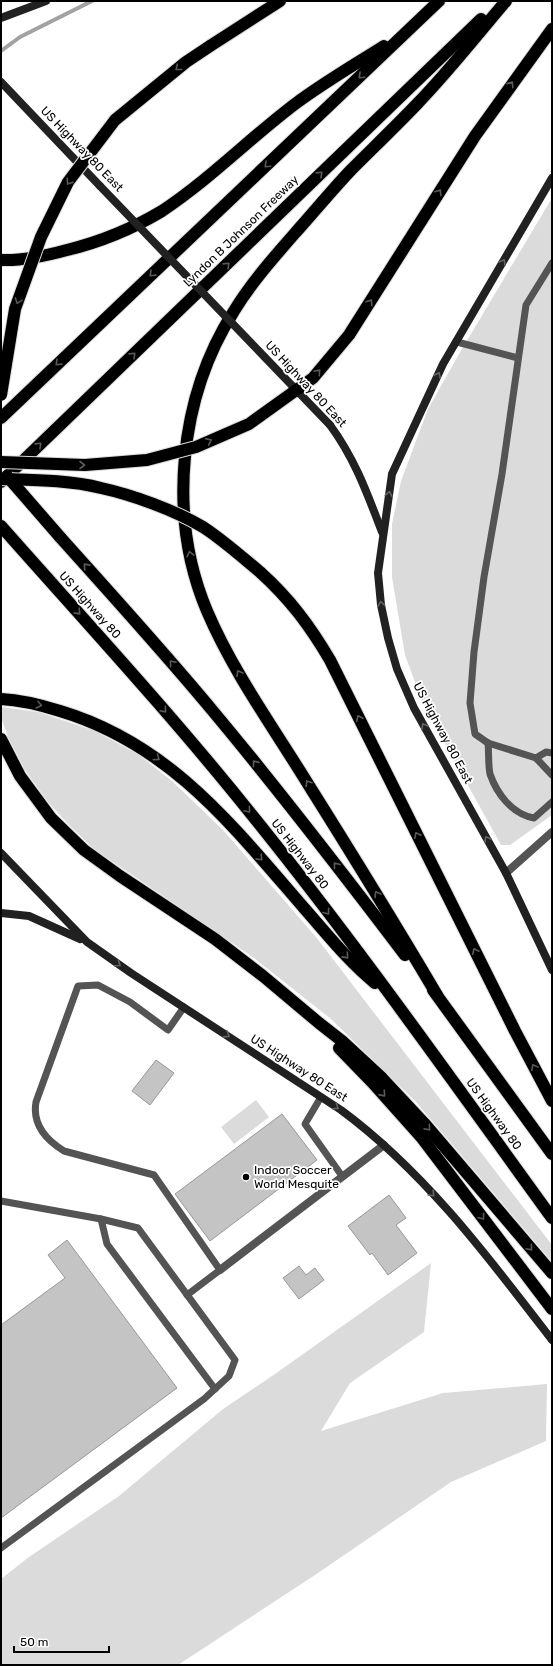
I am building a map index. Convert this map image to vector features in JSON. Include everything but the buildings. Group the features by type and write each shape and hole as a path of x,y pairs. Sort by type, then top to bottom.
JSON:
{"highway":[{"path":"1,395 15,309 41,237 68,182 115,120 186,62 280,1"},
{"path":"1,418 439,1"},
{"name":"Lyndon B Johnson Freeway","path":"1,482 500,1"},
{"path":"437,995 350,849 239,672 220,639 206,609 196,579 189,549 184,511 184,471 189,425 196,395 210,358 234,310 280,250 349,172 420,101 506,1"},
{"path":"1,260 15,260 46,255 92,244 126,231 162,211 295,104 410,29"},
{"path":"1,462 85,465 147,460 196,447 249,424 313,378 350,335 475,136 552,29"},
{"name":"US Highway 80","path":"1,470 152,640 320,844 437,995 552,1154"},
{"path":"1,479 51,482 100,488 154,504 202,527 236,552 282,592 314,632 330,660 511,1024 552,1101"},
{"name":"US Highway 80","path":"1,526 127,668 252,815 392,998 552,1218"},
{"path":"1,698 29,702 96,723 133,742 166,764 194,788 216,810 357,968 392,998"},
{"path":"1,739 20,776 51,818 84,850 214,939 263,976 357,1054 405,1102 552,1273"},
{"path":"319,1023 422,1138 552,1309"}],"main road":[{"path":"1,18 46,1"},
{"name":"US Highway 80 East","path":"1,82 330,425 344,444 356,467 383,533 378,573 381,605 388,638 397,669 414,708 506,873 552,970"},
{"path":"383,533 392,474 444,364 552,178"},
{"name":"US Highway 80 East","path":"1,852 87,942 131,973 321,1097 364,1127 431,1192 490,1259 552,1340"},
{"path":"1,913 29,916 87,942"}],"street":[{"path":"506,873 552,832"},
{"path":"220,1270 384,1145"}],"lane":[{"path":"552,263 526,305 502,474 484,576 470,703 475,734 488,743 536,758 552,775"},
{"path":"457,342 518,358"},
{"path":"488,743 490,773 503,800 525,816 534,818 552,802"},
{"path":"536,758 546,752 552,753"},
{"path":"184,1007 168,1030 130,1002 98,985 78,986 34,1109 36,1120 41,1131 52,1143 64,1151 154,1175 220,1270 187,1295"},
{"path":"321,1097 305,1124 342,1176"},
{"path":"1,1201 101,1219 138,1228 235,1360 229,1376 204,1399 1,1548"},
{"path":"101,1219 107,1244 215,1389"}],"shaded area":[{"path":"552,198 552,815 510,845 501,845 423,704 405,655 392,577 392,524 401,481 428,409"},
{"path":"1,707 38,712 95,731 139,755 172,781 223,830 316,937 552,1245 552,1262 416,1102 331,1019 254,958 94,849 68,824 48,802 25,770 8,737 1,717"},
{"path":"256,1100 269,1117 234,1144 221,1127"},
{"path":"431,1263 424,1332 350,1383 321,1431 443,1393 547,1384 546,1441 451,1482 315,1575 178,1665 1,1665 1,1579 29,1557 119,1496 223,1409 275,1374"}],"waterway":[{"path":"1,51 20,37 92,1"}],"place":[{"name":"Indoor Soccer World Mesquite","path":"246,1177"}]}
